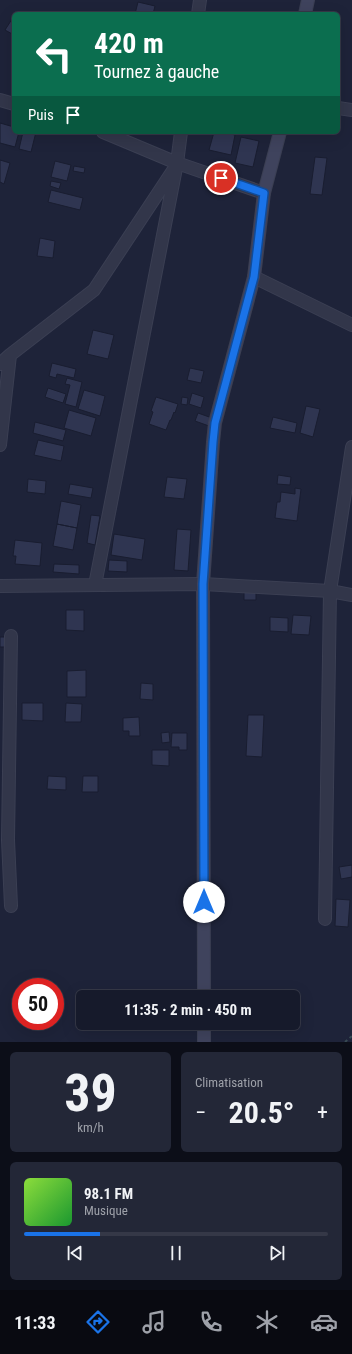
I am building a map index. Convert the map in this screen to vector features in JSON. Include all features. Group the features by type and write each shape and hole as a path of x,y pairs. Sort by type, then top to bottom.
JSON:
{"main road":[{"path":"305,12 308,0"},
{"path":"204,990 203,584 215,423 254,277 264,193 279,134"},
{"path":"204,1030 204,1042"}],"street":[{"path":"198,12 200,0"},
{"path":"0,100 12,103"},
{"path":"340,108 352,110"},
{"path":"108,134 177,163 264,193"},
{"path":"95,585 177,163 181,134"},
{"path":"0,364 94,290 177,163"},
{"path":"254,277 352,325"},
{"path":"0,445 10,355"},
{"path":"326,919 330,591 352,447"},
{"path":"0,586 203,584 330,591 352,595"},
{"path":"11,636 4,838 11,906"},
{"path":"0,852 4,838"}],"path":[{"path":"345,1042 352,1036"}],"building":[{"path":"138,2 155,6 154,12 136,12"},
{"path":"12,19 12,34 5,30"},
{"path":"0,123 12,126 12,134 18,134 15,147 0,143"},
{"path":"23,134 36,134 31,152 19,149"},
{"path":"213,134 235,135 231,155 209,150"},
{"path":"241,137 259,141 253,167 235,163"},
{"path":"315,157 327,158 322,195 310,194"},
{"path":"0,160 10,163 4,184 0,182"},
{"path":"55,161 71,165 67,181 51,177"},
{"path":"74,166 85,168 84,173 73,171"},
{"path":"51,181 61,183 59,189 50,186"},
{"path":"51,190 83,198 80,210 48,202"},
{"path":"40,238 55,241 53,258 37,256"},
{"path":"93,330 114,335 108,359 87,354"},
{"path":"52,363 76,369 74,378 57,374 56,378 49,376"},
{"path":"190,368 204,371 201,383 187,380"},
{"path":"67,378 82,382 76,407 65,404 70,385 65,384"},
{"path":"48,388 66,394 63,403 45,397"},
{"path":"84,390 105,396 100,416 78,409"},
{"path":"192,393 204,397 201,408 189,404"},
{"path":"156,397 178,404 166,430 149,424 153,412 151,411"},
{"path":"182,397 188,398 187,405 181,404"},
{"path":"306,406 320,409 313,437 300,433"},
{"path":"69,410 96,418 91,436 64,428"},
{"path":"198,413 212,418 209,426 195,421"},
{"path":"273,417 297,423 295,433 270,428"},
{"path":"35,422 66,430 63,441 33,433"},
{"path":"38,440 64,446 61,461 34,455"},
{"path":"278,475 291,477 290,485 277,484"},
{"path":"167,477 187,479 184,499 164,497"},
{"path":"28,479 46,481 45,494 27,492"},
{"path":"70,484 93,488 91,498 68,494"},
{"path":"295,488 301,489 297,521 275,518 277,502 280,502 281,492 295,494"},
{"path":"61,501 81,505 77,528 57,524"},
{"path":"91,515 100,516 95,545 87,543"},
{"path":"57,524 77,528 73,550 53,546"},
{"path":"177,529 191,530 188,571 174,570"},
{"path":"114,534 145,539 142,560 111,555"},
{"path":"15,540 42,543 40,566 15,564 16,556 13,556"},
{"path":"109,560 127,561 127,572 108,571"},
{"path":"54,564 79,565 79,574 53,572"},
{"path":"244,588 256,588 256,600 244,600"},
{"path":"66,610 84,610 84,631 66,630"},
{"path":"293,615 311,616 309,635 291,634"},
{"path":"270,617 288,618 288,632 270,631"},
{"path":"0,637 5,637 5,647 0,647"},
{"path":"86,670 86,697 67,697 67,671"},
{"path":"141,683 153,684 153,700 140,699"},
{"path":"22,703 43,703 43,721 22,720"},
{"path":"66,703 82,704 81,722 65,722"},
{"path":"248,715 264,715 262,757 246,756"},
{"path":"139,717 140,736 129,736 129,731 123,731 123,718"},
{"path":"169,732 170,742 162,743 161,733"},
{"path":"172,733 187,733 187,750 179,750 179,747 171,747"},
{"path":"152,750 169,750 169,766 152,765"},
{"path":"48,776 66,777 66,790 47,789"},
{"path":"83,776 98,776 98,792 82,792"},
{"path":"352,865 352,877 341,879 339,867"},
{"path":"336,899 350,900 348,927 335,926"}],"route":[{"path":"204,902 203,584 213,442 215,423 254,277 264,193 221,178"}]}
